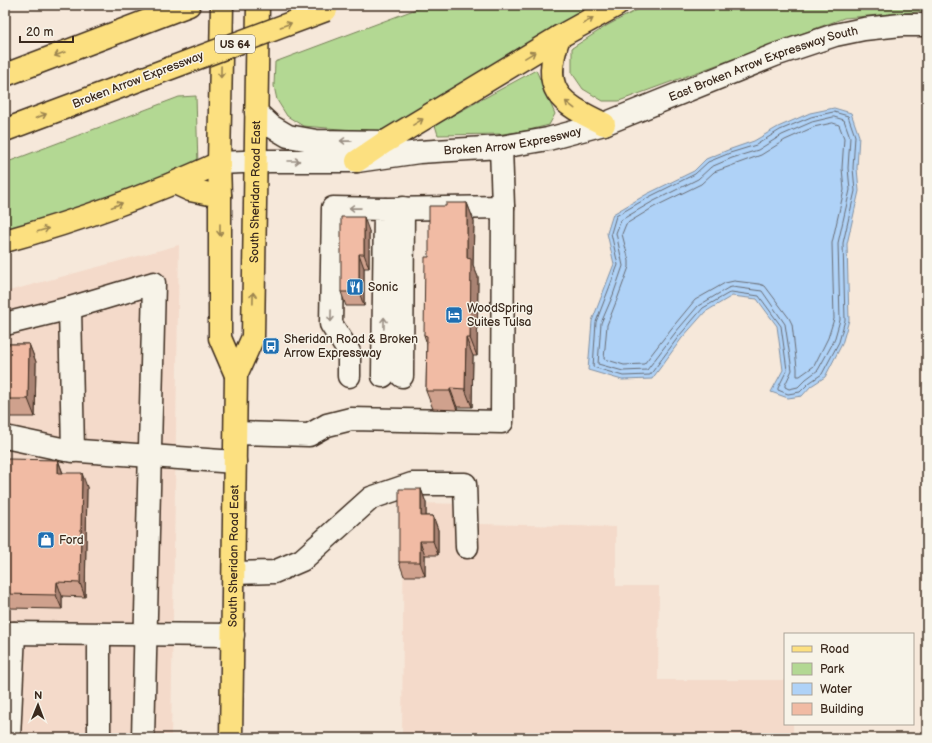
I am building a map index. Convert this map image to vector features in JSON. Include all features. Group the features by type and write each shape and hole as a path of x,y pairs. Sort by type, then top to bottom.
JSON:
{"main road":[{"path":"5,75 189,5"},
{"name":"South Sheridan Road East","path":"222,5 219,163 220,338 236,375 231,738"},
{"name":"South Sheridan Road East","path":"236,375 253,336 258,5"},
{"path":"357,161 385,142 559,37 617,5"},
{"name":"Broken Arrow Expressway","path":"5,130 332,7"},
{"path":"559,37 551,68 553,82 558,94 567,104 580,113 604,124"},
{"path":"5,241 81,218 175,183 219,163"},
{"path":"175,183 190,190 220,196"}],"street":[{"name":"East Broken Arrow Expressway South","path":"604,124 775,55 835,35 878,27 927,25"},
{"name":"Broken Arrow Expressway","path":"256,112 271,126 288,136 316,141 385,142 419,152"},
{"name":"Broken Arrow Expressway","path":"219,163 256,161 357,161 419,152 501,146 548,139 604,124"},
{"path":"236,433 310,435 327,425 351,419 502,422 503,207 501,146"},
{"path":"349,376 349,352 331,324 333,208 394,209 503,207"},
{"path":"393,376 394,209"},
{"path":"5,324 70,308 154,283 143,738"},
{"path":"70,308 72,451"},
{"path":"5,437 72,451 235,462"},
{"path":"234,573 274,572 302,560 371,498 412,484 465,484 467,546"},
{"path":"9,738 9,633 233,635"},
{"path":"99,634 100,738"}],"shaded area":[{"path":"179,245 171,738 5,738 5,292"},
{"path":"404,503 477,504 477,524 616,527 616,586 659,586 658,680 784,680 784,725 793,725 793,738 402,738"}],"green space":[{"path":"427,5 601,5 393,127 377,132 303,126 287,116 277,100 274,86 275,62"},
{"path":"655,5 927,5 927,11 844,18 619,101 603,101 583,89 572,73 572,48 608,25 637,10"},
{"path":"536,70 555,114 549,125 525,131 502,134 438,135 435,125"},
{"path":"196,96 198,166 106,199 5,230 5,163 179,97"}],"water":[{"path":"834,108 851,113 859,136 857,168 859,191 847,244 849,320 842,344 825,377 811,386 802,396 788,398 771,392 783,370 777,326 757,299 732,296 705,312 682,338 652,379 622,380 588,370 592,321 614,264 607,233 613,214 647,194 694,171 706,159 754,141 778,127 810,113"}],"building":[{"name":"WoodSpring Suites Tulsa","path":"446,203 467,203 467,258 471,259 470,338 466,338 465,389 450,388 450,391 426,391 427,336 424,335 425,257 429,257 429,206 446,206"},
{"path":"341,217 364,217 364,254 359,254 359,292 341,292"},
{"path":"5,344 29,344 28,399 5,399"},
{"name":"Ford","path":"7,459 58,460 58,473 82,473 80,583 57,582 56,595 5,594 5,482"},
{"path":"399,489 421,489 421,516 433,516 433,541 420,541 420,562 399,562"}],"place":[{"name":"Sonic","path":"355,287"},
{"name":"WoodSpring Suites Tulsa","path":"454,315"},
{"name":"Sheridan Road & Broken Arrow Expressway","path":"271,346"},
{"name":"Ford","path":"46,540"}]}
